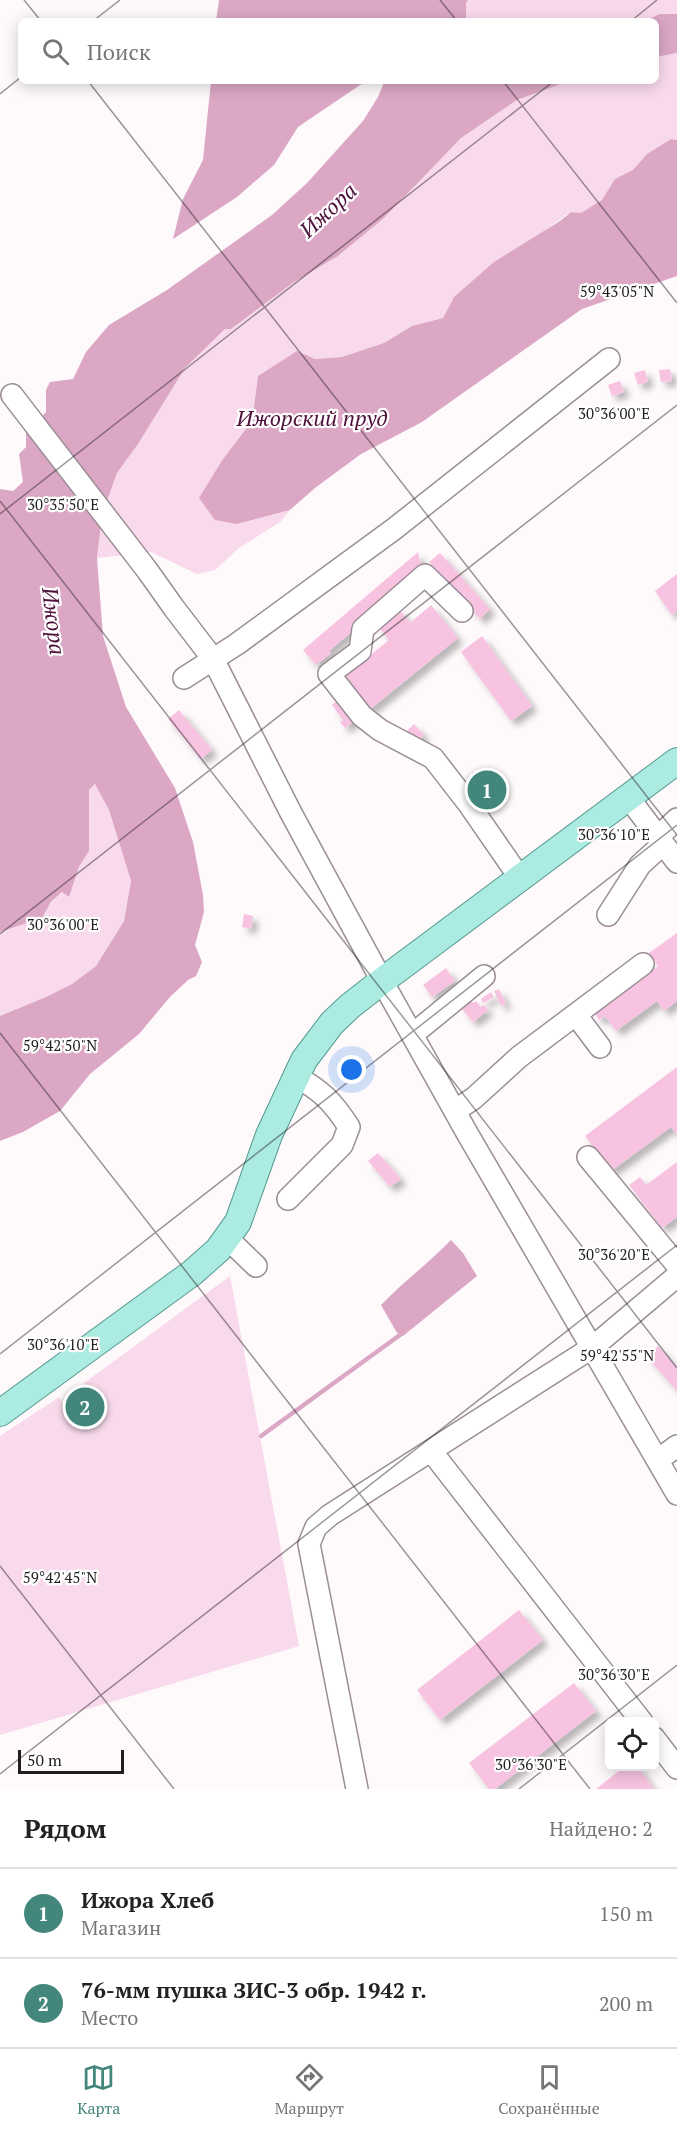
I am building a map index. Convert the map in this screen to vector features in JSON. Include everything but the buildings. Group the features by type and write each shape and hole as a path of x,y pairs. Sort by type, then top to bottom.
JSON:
{"main road":[{"path":"0,1413 192,1273 228,1239 238,1222 269,1135 295,1076 312,1048 332,1023 382,981 677,761"}],"street":[{"path":"184,678 237,644 394,529 609,359"},
{"path":"12,395 213,658 291,813 382,981 424,1029 455,1111 677,1494"},
{"path":"462,611 425,575 363,628 360,651 329,674 362,716 380,730 433,758 468,803 520,878"},
{"path":"628,797 677,862"},
{"path":"608,915 640,865 677,819"},
{"path":"455,1111 474,1098 519,1058 643,964"},
{"path":"424,1029 484,976"},
{"path":"576,1015 600,1047"},
{"path":"288,1199 342,1145 349,1127 338,1109 324,1094 295,1076"},
{"path":"588,1156 677,1265"},
{"path":"228,1239 256,1266"},
{"path":"357,1789 309,1544 316,1527 330,1515 593,1347 677,1276"},
{"path":"658,1460 677,1446"},
{"path":"426,1455 638,1717"},
{"path":"665,1742 677,1768"}],"shaded area":[{"path":"468,0 677,0 677,14 659,14 652,18 466,18"},
{"path":"677,53 677,140 671,139 647,154 633,171 615,179 603,200 581,213 570,212 454,297 443,318 412,326 384,343 342,357 315,359 258,376 252,421 223,459 237,524 290,510 280,522 239,548 215,570 197,574 151,552 97,558 102,515 117,473 138,444 185,368 225,329 294,282 338,256 384,218 461,138 517,100 561,84 659,84 659,56"},
{"path":"96,784 109,810 131,881 124,921 96,966 72,984 0,1016 0,932 42,918 51,903 62,892 69,897 79,867 89,851 89,790"},
{"path":"230,1276 299,1646 0,1735 0,1436 59,1397 73,1424 95,1406 84,1383"}],"water":[{"path":"219,0 468,0 466,18 216,18"},
{"path":"659,14 677,14 677,53 659,56 659,18 652,18"},
{"path":"211,84 363,84 298,127 274,165 237,197 173,239 183,199 203,160"},
{"name":"Ижора","path":"561,84 517,100 461,138 384,218 338,256 294,282 231,329 225,329 185,368 138,444 117,473 102,515 97,558 103,636 126,707 175,788 193,842 203,895 204,912 195,945 202,962 196,976 188,980 170,997 139,1034 90,1074 60,1111 23,1132 0,1141 0,1016 72,984 96,966 124,921 131,881 109,810 95,784 89,790 89,851 79,867 69,897 62,892 51,902 42,918 0,932 0,489 13,491 23,482 19,454 26,447 26,433 46,412 46,390 50,382 73,379 86,352 109,325 167,290 272,215 307,183 363,121 383,85"},
{"name":"Ижорский пруд","path":"671,139 677,140 677,276 582,309 422,422 361,454 290,510 237,524 215,520 199,498 223,459 252,421 258,376 297,351 315,359 342,357 384,343 412,326 443,318 454,297 494,262 571,212 581,213 602,200 615,179 633,170 647,154"},
{"path":"451,1240 463,1253 477,1276 403,1336 397,1333 381,1305"}],"waterway":[{"path":"261,1436 404,1332"}],"place":[{"name":"Ижора Хлеб","path":"487,790"},
{"name":"76-мм пушка ЗИС-3 обр. 1942 г.","path":"85,1407"}]}
